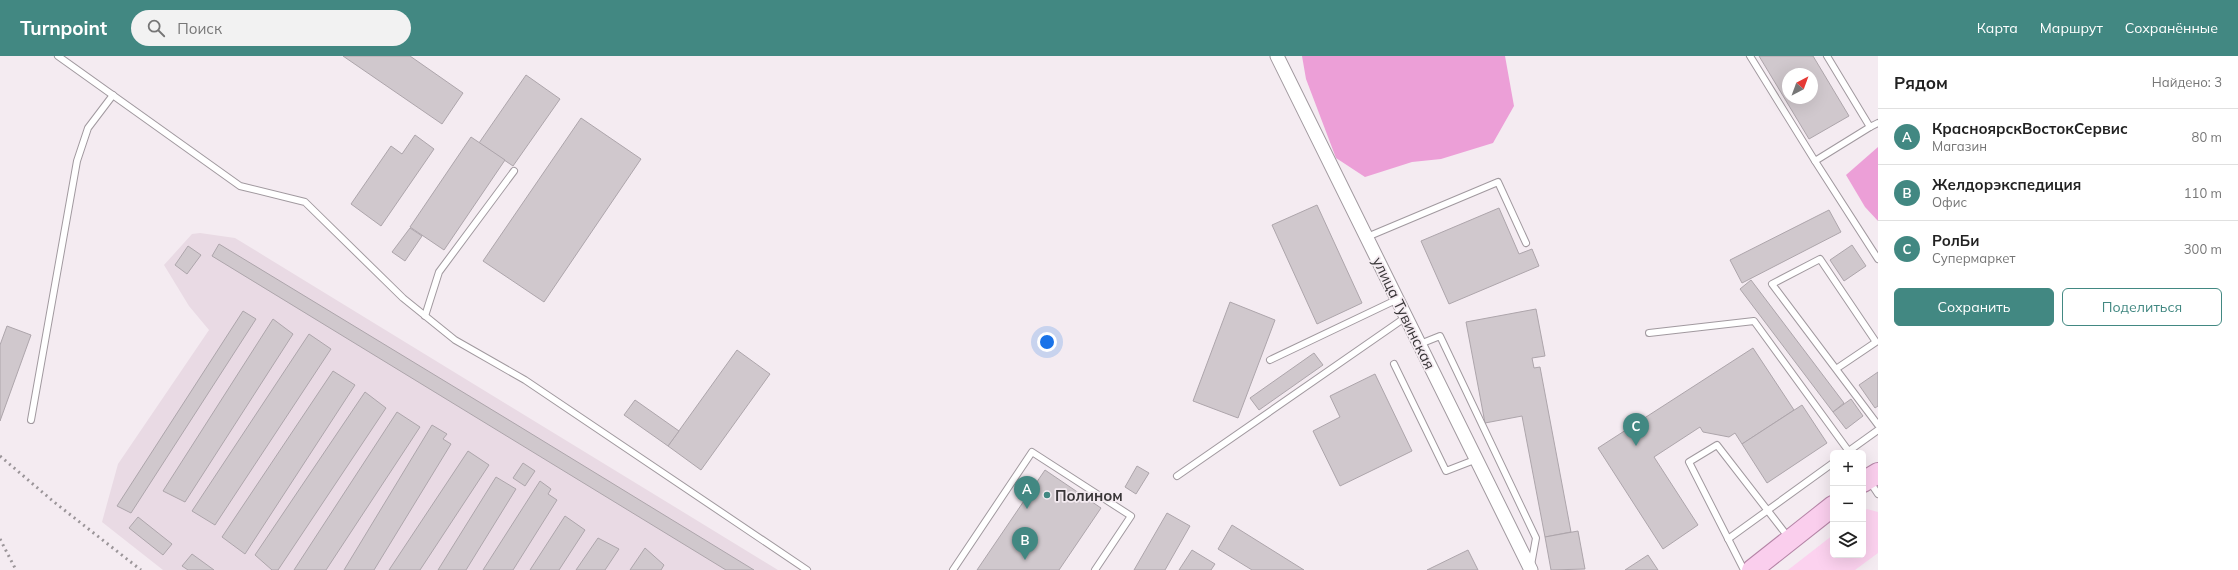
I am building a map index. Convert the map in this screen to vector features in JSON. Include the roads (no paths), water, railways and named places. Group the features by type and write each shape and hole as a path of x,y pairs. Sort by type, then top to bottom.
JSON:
{"main road":[{"path":"1752,570 1830,508"}],"street":[{"name":"улица Тувинская","path":"1277,56 1530,569"}],"lane":[{"path":"58,56 240,186 305,202 403,298 454,340 525,380 807,570"},
{"path":"1750,56 1878,259"},
{"path":"1827,56 1870,127"},
{"path":"31,420 77,161 88,128 113,95"},
{"path":"1815,161 1878,123"},
{"path":"426,316 439,272 514,171"},
{"path":"1367,237 1498,182 1526,243"},
{"path":"1836,369 1876,342 1820,259 1772,284 1878,425"},
{"path":"1270,360 1398,299"},
{"path":"1177,476 1406,317"},
{"path":"1649,333 1754,321 1847,450"},
{"path":"1420,344 1440,336 1536,538 1530,569"},
{"path":"1394,364 1446,471 1477,459"},
{"path":"1851,450 1878,430"},
{"path":"1744,570 1690,462 1716,445 1790,539"},
{"path":"953,570 1032,452 1131,516 1095,570"},
{"path":"1728,539 1830,465"}],"railway":[{"path":"0,456 54,502 141,570"},
{"path":"0,539 16,570"}],"place":[{"name":"РолБи","path":"1636,446"},
{"name":"Полином","path":"1047,495"},
{"name":"КрасноярскВостокСервис","path":"1027,509"},
{"name":"Желдорэкспедиция","path":"1025,560"}]}
